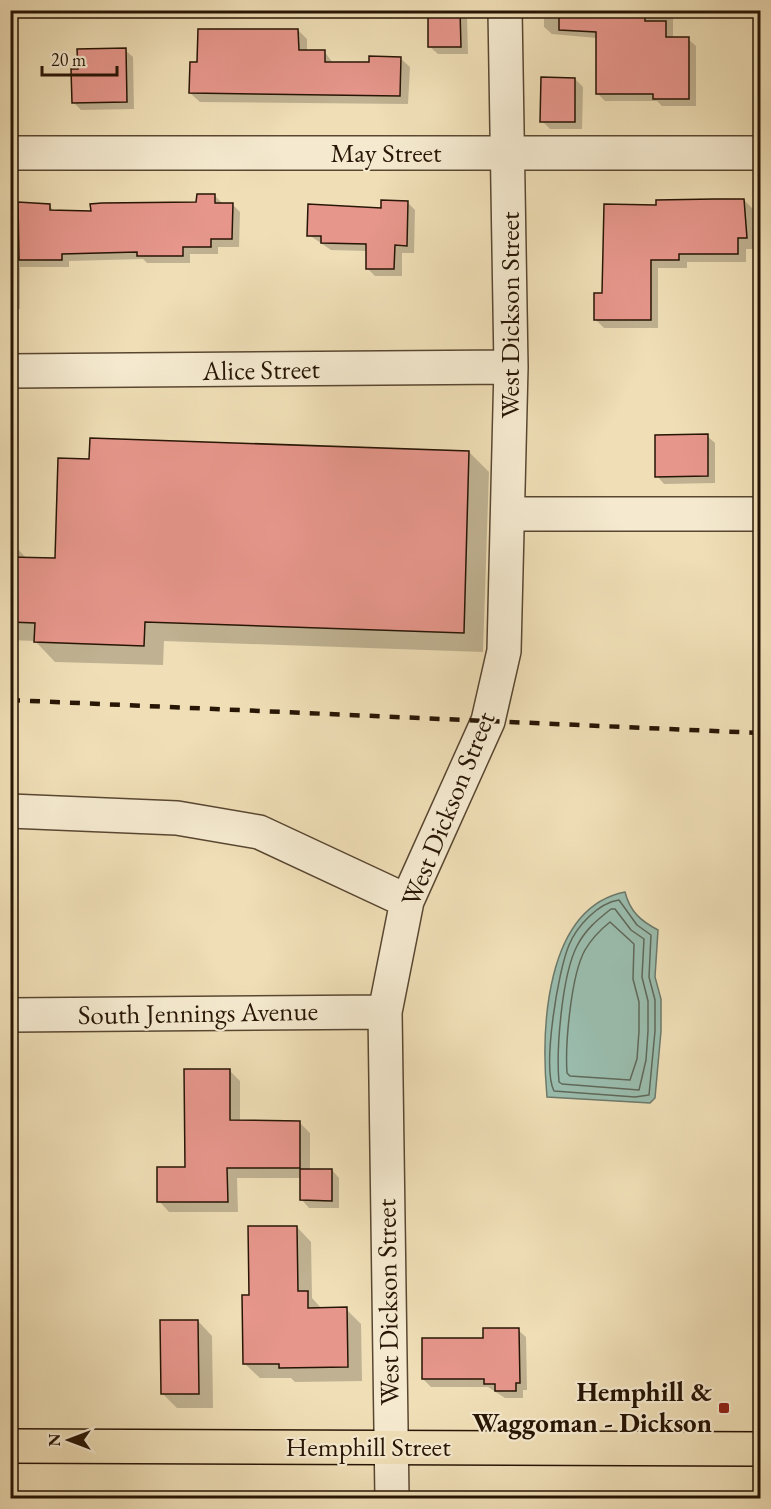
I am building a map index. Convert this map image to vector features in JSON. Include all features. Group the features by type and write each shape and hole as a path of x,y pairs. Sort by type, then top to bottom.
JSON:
{"main road":[{"name":"Hemphill Street","path":"10,1446 760,1449"}],"street":[{"name":"West Dickson Street","path":"392,1498 385,1011 407,901 488,721 504,651 511,367 505,10"},
{"name":"May Street","path":"10,153 760,153"},
{"name":"Alice Street","path":"10,371 511,367"},
{"path":"508,514 760,514"},
{"path":"10,811 177,818 259,832 407,901"},
{"name":"South Jennings Avenue","path":"10,1015 385,1011"}],"water":[{"path":"625,892 637,915 658,930 655,977 661,999 661,1031 655,1098 650,1103 547,1097 545,1039 548,1007 553,976 563,946 578,922 598,903"}],"building":[{"path":"428,10 460,10 461,47 428,47"},
{"path":"559,10 645,10 645,21 666,21 666,37 689,37 689,99 653,99 653,94 596,94 596,32 559,30"},
{"path":"198,29 298,29 299,50 325,50 325,62 369,62 369,56 401,57 400,96 189,93 190,62 197,62"},
{"path":"126,48 127,102 72,103 71,69 78,69 77,49"},
{"path":"541,77 575,78 575,122 540,122"},
{"path":"197,194 215,194 215,203 233,203 232,239 211,239 211,247 183,247 183,256 137,256 137,252 62,254 62,260 19,260 18,202 50,204 50,210 91,211 90,204 196,202"},
{"path":"744,199 747,238 738,238 738,254 679,254 679,260 651,260 651,320 594,320 594,293 602,293 604,204 656,205 656,200"},
{"path":"381,200 408,201 407,246 395,245 394,269 366,269 366,244 321,243 321,236 307,236 308,204 381,208"},
{"path":"708,434 708,476 655,477 655,435"},
{"path":"90,438 469,451 464,633 145,622 144,646 34,642 35,623 10,622 10,557 55,558 58,458 89,459"},
{"path":"184,1069 230,1069 230,1120 300,1121 300,1168 227,1168 228,1202 157,1202 157,1167 185,1167"},
{"path":"300,1169 332,1169 332,1201 300,1200"},
{"path":"248,1226 297,1226 298,1291 308,1291 308,1308 347,1307 348,1367 279,1368 279,1364 243,1364 242,1295 249,1295"},
{"path":"160,1320 198,1320 199,1394 161,1394"},
{"path":"483,1328 519,1328 520,1383 516,1383 516,1391 495,1391 495,1384 484,1384 484,1379 422,1379 422,1338 483,1338"}],"railway":[{"path":"10,700 760,733"}],"place":[{"name":"Hemphill & Waggoman - Dickson","path":"724,1408"}]}
